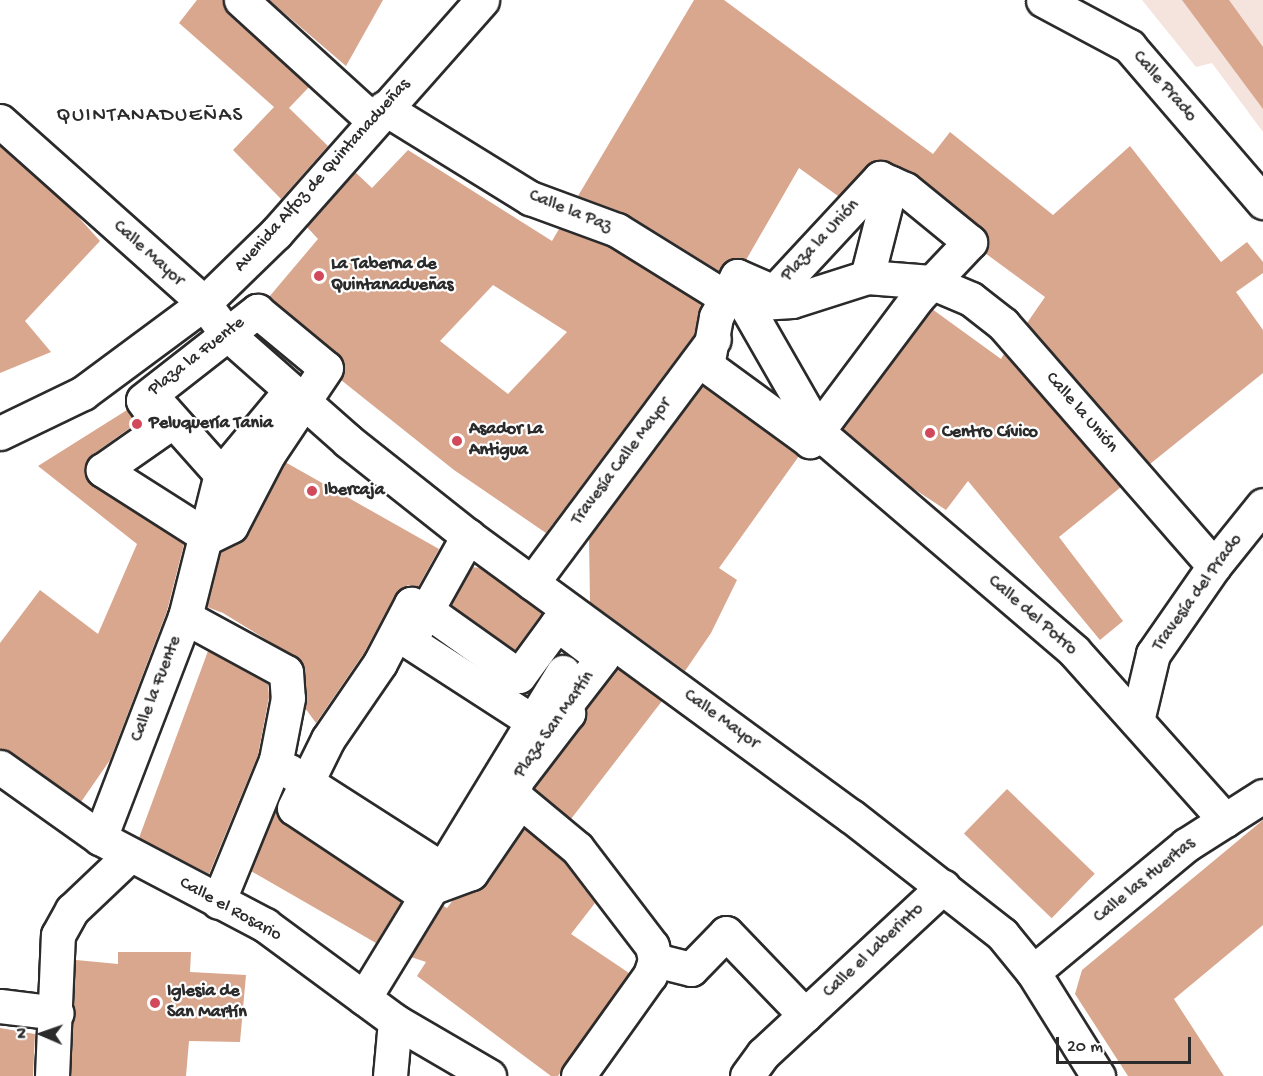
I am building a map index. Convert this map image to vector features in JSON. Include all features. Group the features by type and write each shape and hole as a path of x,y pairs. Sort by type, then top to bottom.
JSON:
{"street":[{"name":"Calle la Paz","path":"241,0 379,115 530,198 617,230 735,301"},
{"name":"Avenida Alfoz de Quintanadueñas","path":"0,433 83,393 204,303 276,233 482,0"},
{"name":"Calle Prado","path":"1043,0 1129,46 1263,202"},
{"name":"Calle Mayor","path":"0,121 204,303 225,332 296,397 468,536 532,583 587,635 747,738 943,886 1002,934 1033,972 1098,1076"},
{"name":"Plaza la Unión","path":"712,342 735,301 737,276 774,292 880,178 891,183 867,277"},
{"path":"712,342 707,366 810,441 819,433 932,282 970,242 905,189 891,183"},
{"name":"Plaza la Unión","path":"735,301 792,301 867,277 932,282"},
{"name":"Calle la Unión","path":"932,282 971,298 1003,324 1214,566"},
{"path":"735,301 819,433"},
{"name":"Plaza la Fuente","path":"257,311 326,368 296,397 231,526 208,537 103,470 163,428 143,400 150,395 225,332 257,311"},
{"name":"Travesía Calle Mayor","path":"532,583 712,342"},
{"path":"123,365 221,474 296,397"},
{"name":"Calle del Potro","path":"819,433 1074,651 1226,820"},
{"name":"Calle la Fuente","path":"100,838 185,617 208,537 221,474"},
{"name":"Travesía del Prado","path":"1137,722 1153,654 1214,566 1263,505"},
{"path":"315,790 410,642 468,536"},
{"path":"315,790 328,739 380,663 411,604 426,610"},
{"name":"Plaza San Martín","path":"426,610 519,676 557,624 587,635 602,658 562,710 568,713 516,782 504,788"},
{"path":"185,617 285,672 288,698 276,760 218,902"},
{"name":"Plaza San Martín","path":"437,878 471,873 512,813 504,788 532,721 587,635"},
{"name":"Plaza San Martín","path":"410,642 532,721"},
{"path":"276,760 437,878 364,998"},
{"name":"Calle el Rosario","path":"0,767 100,838 265,925 395,1021 489,1076"},
{"path":"504,788 577,848 652,946 655,960 650,975 578,1076"},
{"name":"Calle las Huertas","path":"1033,972 1186,845 1263,796"},
{"path":"52,1076 57,1013 58,934 72,910 130,855"},
{"name":"Calle el Laberinto","path":"747,1076 764,1054 943,886"},
{"path":"655,960 691,969 726,933 805,1015"},
{"path":"0,1006 57,1013"},
{"path":"390,1076 395,1021"}],"shaded area":[{"path":"1142,0 1263,0 1263,132 1212,63 1196,67"}],"building":[{"path":"197,0 223,0 228,14 309,87 289,108 328,146 281,199 233,150 274,107 179,23"},
{"path":"269,0 383,0 346,66"},
{"path":"694,0 724,0 933,154 950,132 1053,215 1130,146 1221,262 1247,242 1263,262 1263,273 1236,292 1263,330 1263,373 1150,464 1027,323 1045,297 985,253 988,236 982,228 913,172 876,160 838,196 799,168 746,260 727,260 719,271 627,214 578,196"},
{"path":"1182,0 1229,0 1263,47 1263,109"},
{"path":"0,146 72,210 100,241 25,321 51,352 0,373"},
{"path":"408,150 552,241 559,229 609,247 701,304 694,335 546,533 454,470 341,380 345,369 338,354 269,297 318,239 307,227 355,172 372,188","holes":["493,285 567,332 508,394 440,341"]},
{"path":"932,309 1001,359 1004,354 1121,487 1059,537 1123,621 1100,640 968,481 946,510 908,485 843,429"},
{"path":"702,386 799,456 719,568 737,580 711,633 685,671 590,602 589,538"},
{"path":"127,410 137,423 92,455 86,462 86,479 184,544 167,611 110,760 81,802 11,752 0,749 0,643 40,590 98,634 137,544 38,466"},
{"path":"285,462 439,549 418,587 408,585 395,595 364,653 316,723 305,708 301,661 223,613 207,607 221,552 248,535"},
{"path":"472,567 480,568 542,613 515,650 451,605"},
{"path":"208,651 268,684 269,697 258,755 209,874 139,838"},
{"path":"617,668 662,701 571,819 534,788 583,724 586,710"},
{"path":"1007,789 1095,874 1052,918 964,834"},
{"path":"276,810 284,824 401,902 376,943 251,871"},
{"path":"1263,820 1263,925 1174,999 1224,1076 1128,1076 1075,994 1082,970"},
{"path":"524,829 563,861 595,903 571,934 629,973 558,1076 551,1076 417,976 426,962 411,957 442,905 447,908 453,900 486,884"},
{"name":"Iglesia de San Martín","path":"118,952 191,952 190,972 246,975 240,1042 189,1041 186,1076 71,1076 76,960 118,964"},
{"path":"0,1028 35,1034 33,1076 0,1076"}],"place":[{"name":"La Taberna de Quintanadueñas","path":"319,276"},
{"name":"Peluquería Tania","path":"137,424"},
{"name":"Centro Cívico","path":"930,433"},
{"name":"Asador La Antigua","path":"457,441"},
{"name":"Ibercaja","path":"312,491"},
{"name":"Iglesia de San Martín","path":"155,1003"}],"district":[{"name":"QUINTANADUEÑAS","path":"150,117"}]}
